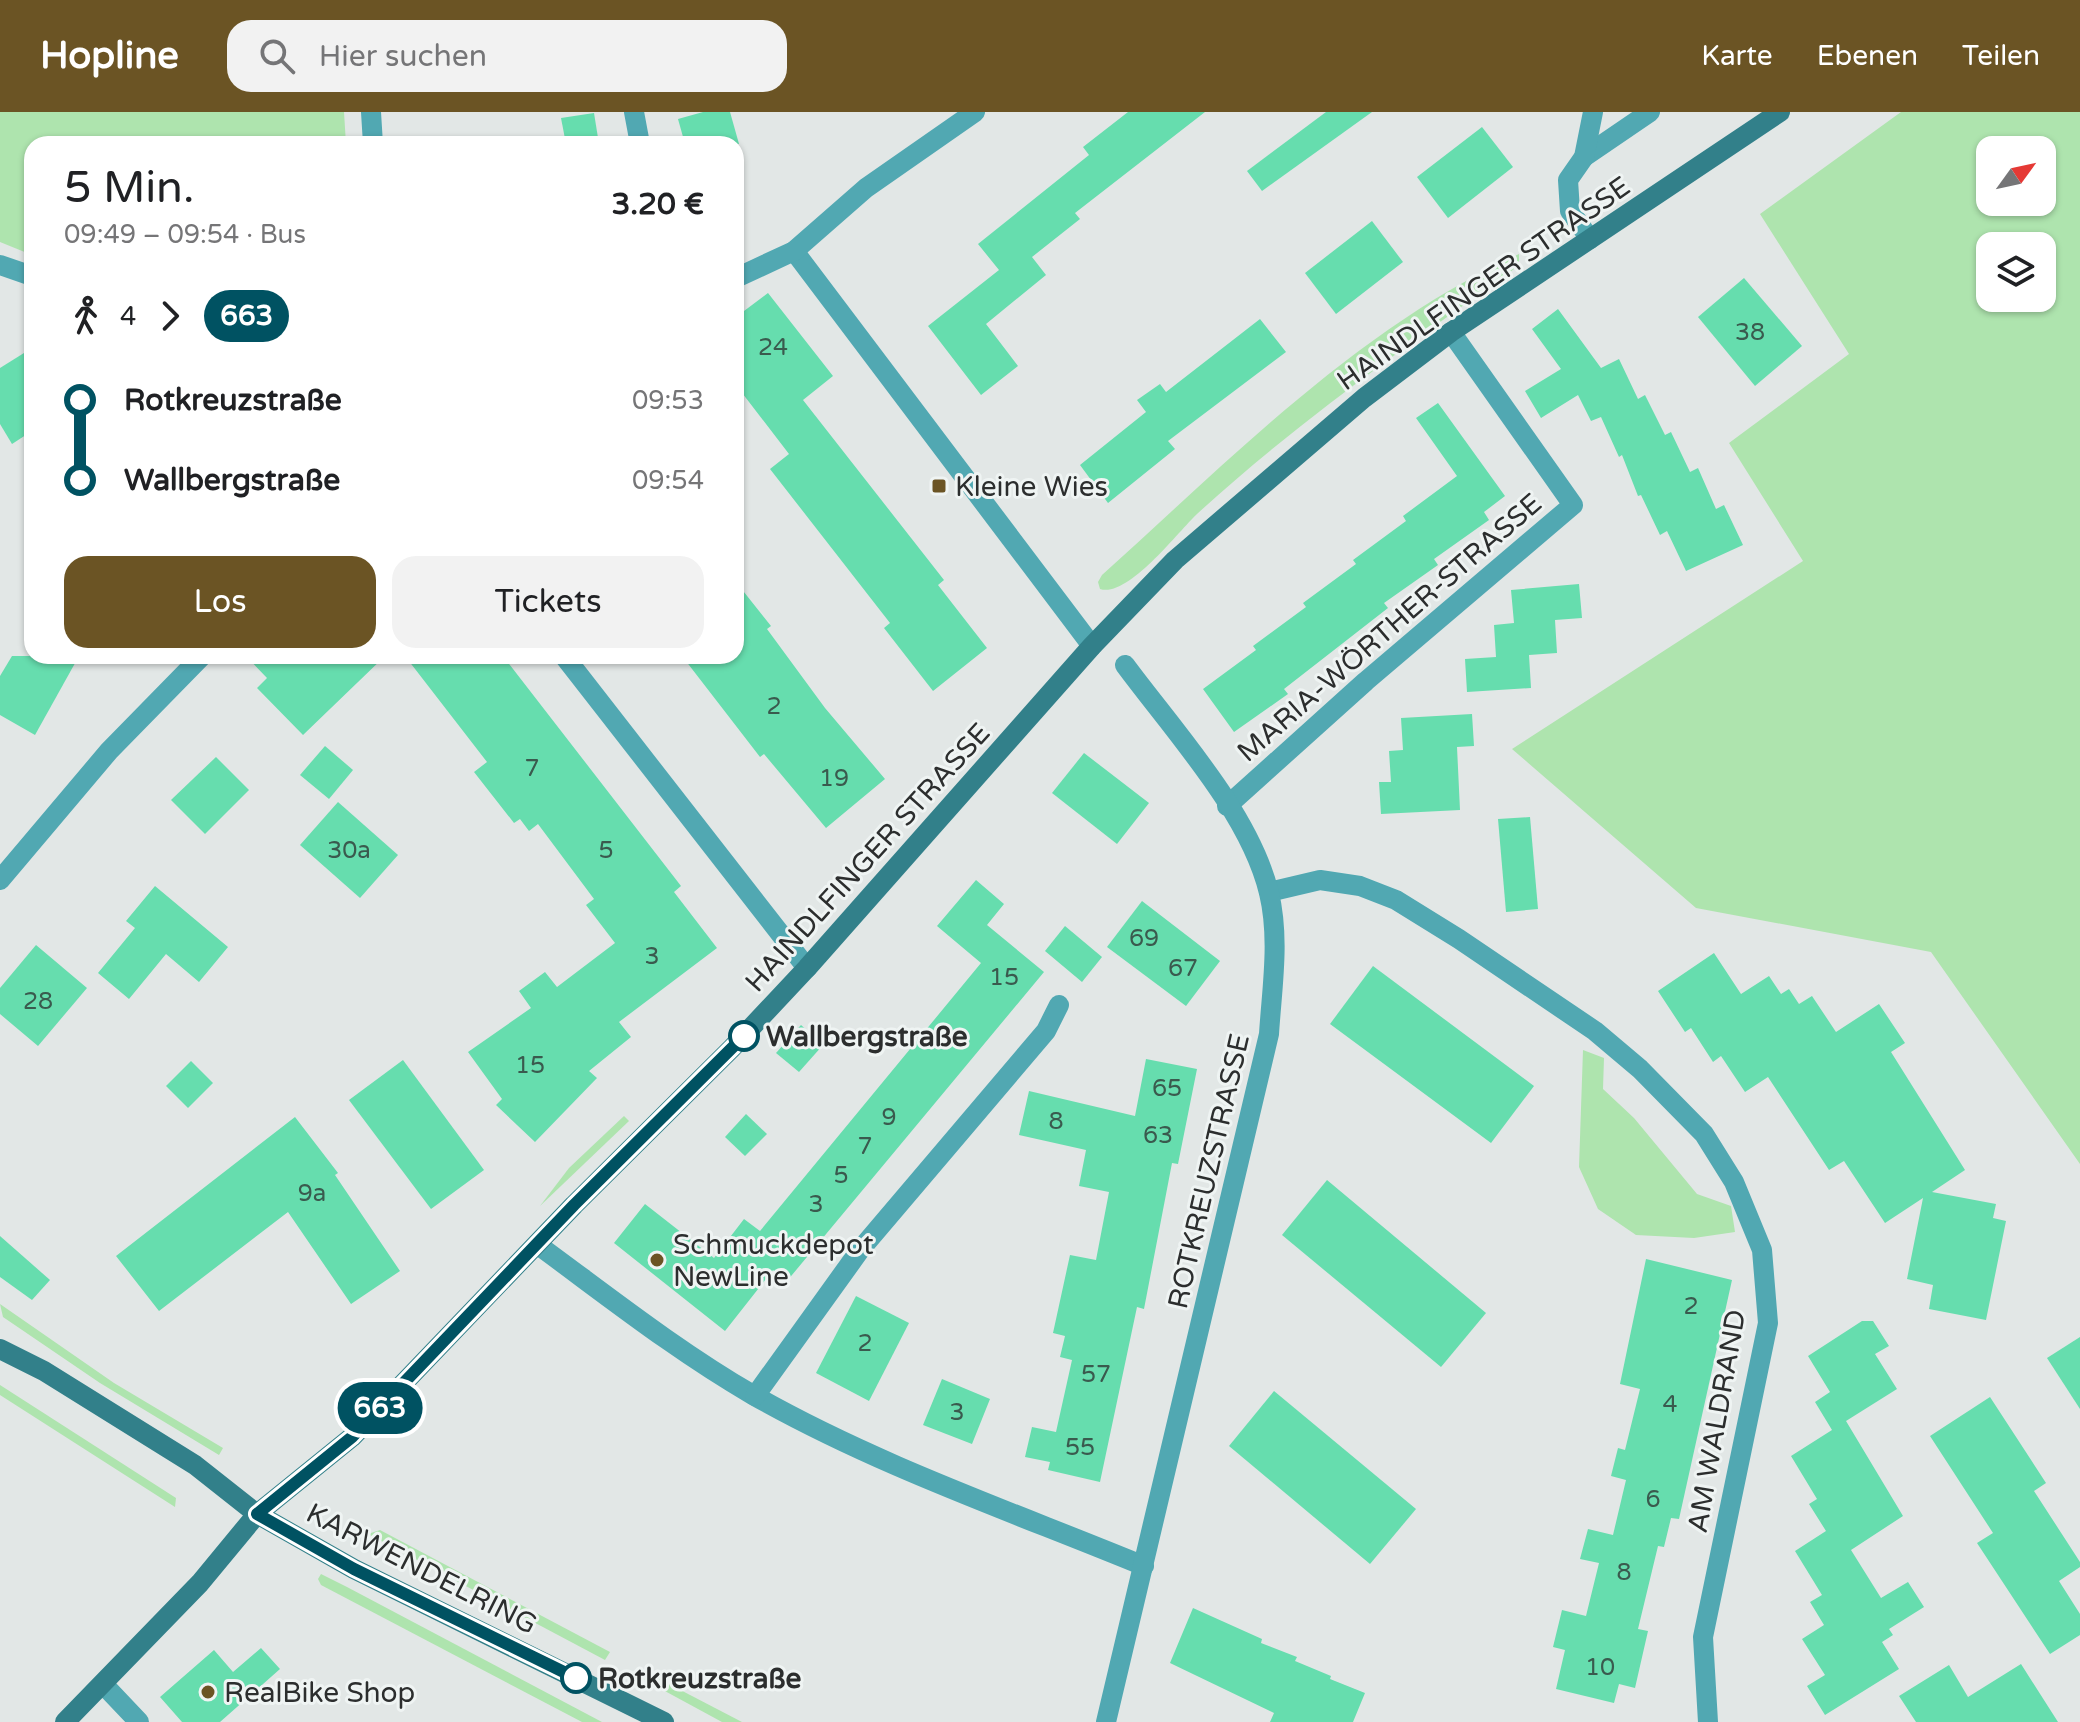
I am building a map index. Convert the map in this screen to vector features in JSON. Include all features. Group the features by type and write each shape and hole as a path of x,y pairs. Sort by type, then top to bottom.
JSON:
{"street":[{"path":"371,112 372,136"},
{"path":"634,112 638,136"},
{"path":"744,274 794,251 866,188 975,112"},
{"path":"1584,157 1593,112"},
{"path":"1590,239 1570,211 1568,180 1584,157 1650,112"},
{"name":"HAINDLFINGER STRASSE","path":"65,1722 200,1583 257,1514 352,1437 807,968 1092,646 1175,560 1364,398 1451,332 1780,112"},
{"path":"794,251 1092,646"},
{"path":"0,265 24,273"},
{"name":"MARIA-WÖRTHER-STRASSE","path":"1227,806 1366,681 1573,505 1451,332"},
{"path":"0,880 109,751 194,664"},
{"path":"570,664 807,968"},
{"name":"ROTKREUZSTRASSE","path":"1106,1722 1269,1034 1275,943 1269,892 1250,846 1227,806 1125,665"},
{"name":"AM WALDRAND","path":"1269,892 1320,880 1360,886 1396,900 1459,939 1595,1031 1640,1069 1704,1134 1734,1182 1762,1250 1768,1323 1703,1637 1708,1722"},
{"path":"755,1396 860,1250 1046,1031 1059,1005"},
{"path":"538,1245 649,1329 755,1396 855,1448 1144,1566"},
{"name":"KARWENDELRING","path":"0,1349 44,1371 195,1465 257,1514 354,1569 664,1722"},
{"path":"103,1684 139,1722"}],"green space":[{"path":"0,112 344,112 346,136 24,136 24,252 0,242"},
{"path":"1901,112 2080,112 2080,1164 1931,952 1696,908 1512,749 1803,561 1729,443 1849,354 1760,214"},
{"path":"1519,254 1519,263 1514,269 1273,448 1197,514 1138,574 1124,584 1100,589 1098,582 1102,575 1299,398 1404,319 1460,284"},
{"path":"1583,1050 1604,1058 1603,1089 1634,1118 1697,1194 1731,1206 1735,1232 1694,1238 1636,1235 1598,1209 1579,1167"},
{"path":"624,1116 629,1121 540,1206 569,1168"},
{"path":"0,1304 114,1383 223,1448 219,1455 100,1383 3,1317"},
{"path":"0,1385 176,1498 175,1507 0,1395"},
{"path":"380,1530 610,1652 605,1660 368,1534"},
{"path":"321,1574 602,1722 582,1722 321,1585 318,1579"},
{"path":"642,1670 742,1722 722,1722 639,1677"}],"building":[{"path":"703,112 730,112 737,136 683,136 678,119"},
{"path":"1128,112 1205,112 1075,213 1080,219 1032,257 1046,275 986,324 1018,366 981,395 928,326 999,270 978,244 1089,155 1083,147"},
{"path":"1326,112 1372,112 1262,191 1247,171"},
{"path":"594,113 598,136 564,136 561,118"},
{"path":"1482,127 1513,167 1448,218 1417,177"},
{"path":"1372,221 1403,262 1336,314 1305,273"},
{"path":"1744,278 1802,346 1755,386 1698,317"},
{"path":"768,293 833,376 803,400 944,580 938,585 987,648 933,691 884,628 890,623 770,469 789,454 744,395 744,311"},
{"path":"1558,309 1601,368 1619,359 1638,399 1645,395 1665,435 1671,432 1690,472 1698,468 1716,509 1724,505 1743,545 1686,571 1667,531 1660,535 1641,495 1638,496 1622,455 1619,457 1601,417 1591,421 1578,395 1541,418 1525,391 1561,369 1532,329"},
{"path":"1260,319 1286,352 1168,441 1175,449 1108,503 1080,465 1146,412 1137,400 1160,384 1166,392"},
{"path":"24,353 24,436 12,444 0,424 0,368"},
{"path":"1438,403 1505,496 1484,512 1489,520 1434,559 1438,565 1384,603 1388,608 1284,689 1288,694 1234,732 1203,689 1256,650 1253,646 1306,607 1303,603 1356,564 1353,560 1406,521 1403,516 1457,476 1416,418"},
{"path":"1579,584 1582,618 1555,620 1557,653 1529,655 1531,688 1467,692 1465,659 1496,657 1494,625 1514,623 1511,590"},
{"path":"744,592 771,626 767,629 825,708 885,779 826,828 764,754 760,757 688,664 744,664"},
{"path":"12,656 24,656 24,664 75,664 35,735 0,715 0,676"},
{"path":"254,664 377,664 303,735 257,688 267,678"},
{"path":"411,664 509,664 681,886 674,892 717,948 619,1022 631,1037 589,1071 597,1078 535,1142 496,1105 502,1099 468,1052 531,1008 519,991 545,972 557,987 615,943 586,905 594,899 538,824 529,831 520,819 514,823 474,772 487,762"},
{"path":"1472,714 1474,746 1457,747 1460,810 1381,814 1379,782 1391,782 1389,751 1403,750 1401,718"},
{"path":"325,746 353,770 329,799 300,775"},
{"path":"1084,753 1149,803 1117,844 1052,793"},
{"path":"216,757 249,790 205,834 171,800"},
{"path":"338,802 398,855 360,898 300,845"},
{"path":"1530,817 1538,909 1506,912 1498,819"},
{"path":"976,880 1004,904 987,925 1044,972 787,1281 773,1270 725,1331 614,1243 645,1204 714,1258 744,1219 760,1231 981,963 937,926"},
{"path":"155,886 228,947 199,982 166,954 129,999 98,973 135,928 126,921"},
{"path":"1142,901 1220,961 1186,1006 1107,947"},
{"path":"1065,926 1102,957 1082,982 1045,951"},
{"path":"36,945 87,988 38,1046 0,1014 0,988"},
{"path":"1714,953 1741,994 1769,976 1781,994 1789,989 1799,1004 1812,996 1836,1032 1879,1004 1905,1043 1891,1052 1965,1170 1932,1192 1996,1204 1993,1218 2006,1221 1986,1320 1929,1309 1933,1285 1907,1279 1923,1198 1885,1223 1844,1161 1829,1170 1768,1077 1745,1092 1721,1056 1713,1062 1691,1028 1685,1032 1658,991"},
{"path":"1373,966 1534,1086 1491,1143 1330,1024"},
{"path":"801,1025 823,1045 799,1072 776,1053"},
{"path":"1146,1059 1197,1069 1178,1164 1172,1163 1144,1309 1137,1307 1100,1482 1048,1470 1050,1462 1025,1457 1032,1427 1056,1432 1072,1360 1060,1357 1065,1336 1053,1333 1070,1255 1096,1260 1109,1192 1079,1186 1086,1150 1019,1135 1029,1091 1135,1116"},
{"path":"403,1060 484,1170 431,1209 349,1100"},
{"path":"191,1061 213,1083 188,1108 166,1086"},
{"path":"746,1114 767,1134 745,1156 725,1137"},
{"path":"295,1117 338,1173 335,1175 400,1271 351,1304 288,1212 159,1311 116,1256"},
{"path":"1327,1180 1486,1313 1441,1367 1282,1235"},
{"path":"0,1236 50,1280 32,1300 0,1277"},
{"path":"1646,1259 1732,1280 1679,1519 1671,1518 1664,1547 1658,1546 1638,1629 1648,1631 1635,1688 1619,1684 1614,1703 1556,1689 1565,1650 1553,1647 1562,1610 1586,1616 1599,1563 1580,1559 1588,1529 1613,1535 1626,1480 1611,1476 1618,1448 1625,1450 1640,1389 1620,1384"},
{"path":"856,1296 909,1323 869,1401 816,1373"},
{"path":"1862,1321 1873,1321 1889,1346 1875,1354 1897,1389 1846,1421 1903,1516 1851,1550 1881,1598 1908,1582 1924,1607 1889,1629 1893,1635 1882,1642 1899,1669 1825,1715 1807,1686 1825,1675 1802,1639 1824,1625 1810,1602 1822,1595 1795,1551 1826,1531 1809,1504 1817,1499 1791,1456 1832,1430 1815,1402 1830,1392 1808,1356"},
{"path":"2080,1337 2080,1409 2047,1358"},
{"path":"942,1379 990,1399 972,1444 923,1425"},
{"path":"1274,1391 1416,1509 1370,1564 1229,1446"},
{"path":"1990,1397 2046,1483 2034,1491 2080,1562 2080,1567 2059,1581 2080,1614 2080,1635 2050,1654 1977,1543 1993,1533 1930,1436"},
{"path":"1193,1608 1262,1639 1261,1643 1297,1657 1295,1661 1331,1676 1330,1679 1365,1693 1353,1722 1270,1722 1274,1713 1170,1663"},
{"path":"261,1648 280,1669 220,1722 182,1722 160,1697 214,1650 233,1672"},
{"path":"2021,1664 2058,1722 1916,1722 1899,1696 1949,1665 1968,1697"}],"bus line":[{"name":"663","path":"576,1678 354,1569 257,1514 352,1437 574,1205 744,1036"}],"place":[{"name":"Kleine Wies","path":"939,486"},
{"name":"Wallbergstraße","path":"744,1036"},
{"name":"Schmuckdepot NewLine","path":"657,1260"},
{"name":"Rotkreuzstraße","path":"576,1678"},
{"name":"RealBike Shop","path":"208,1692"}]}
